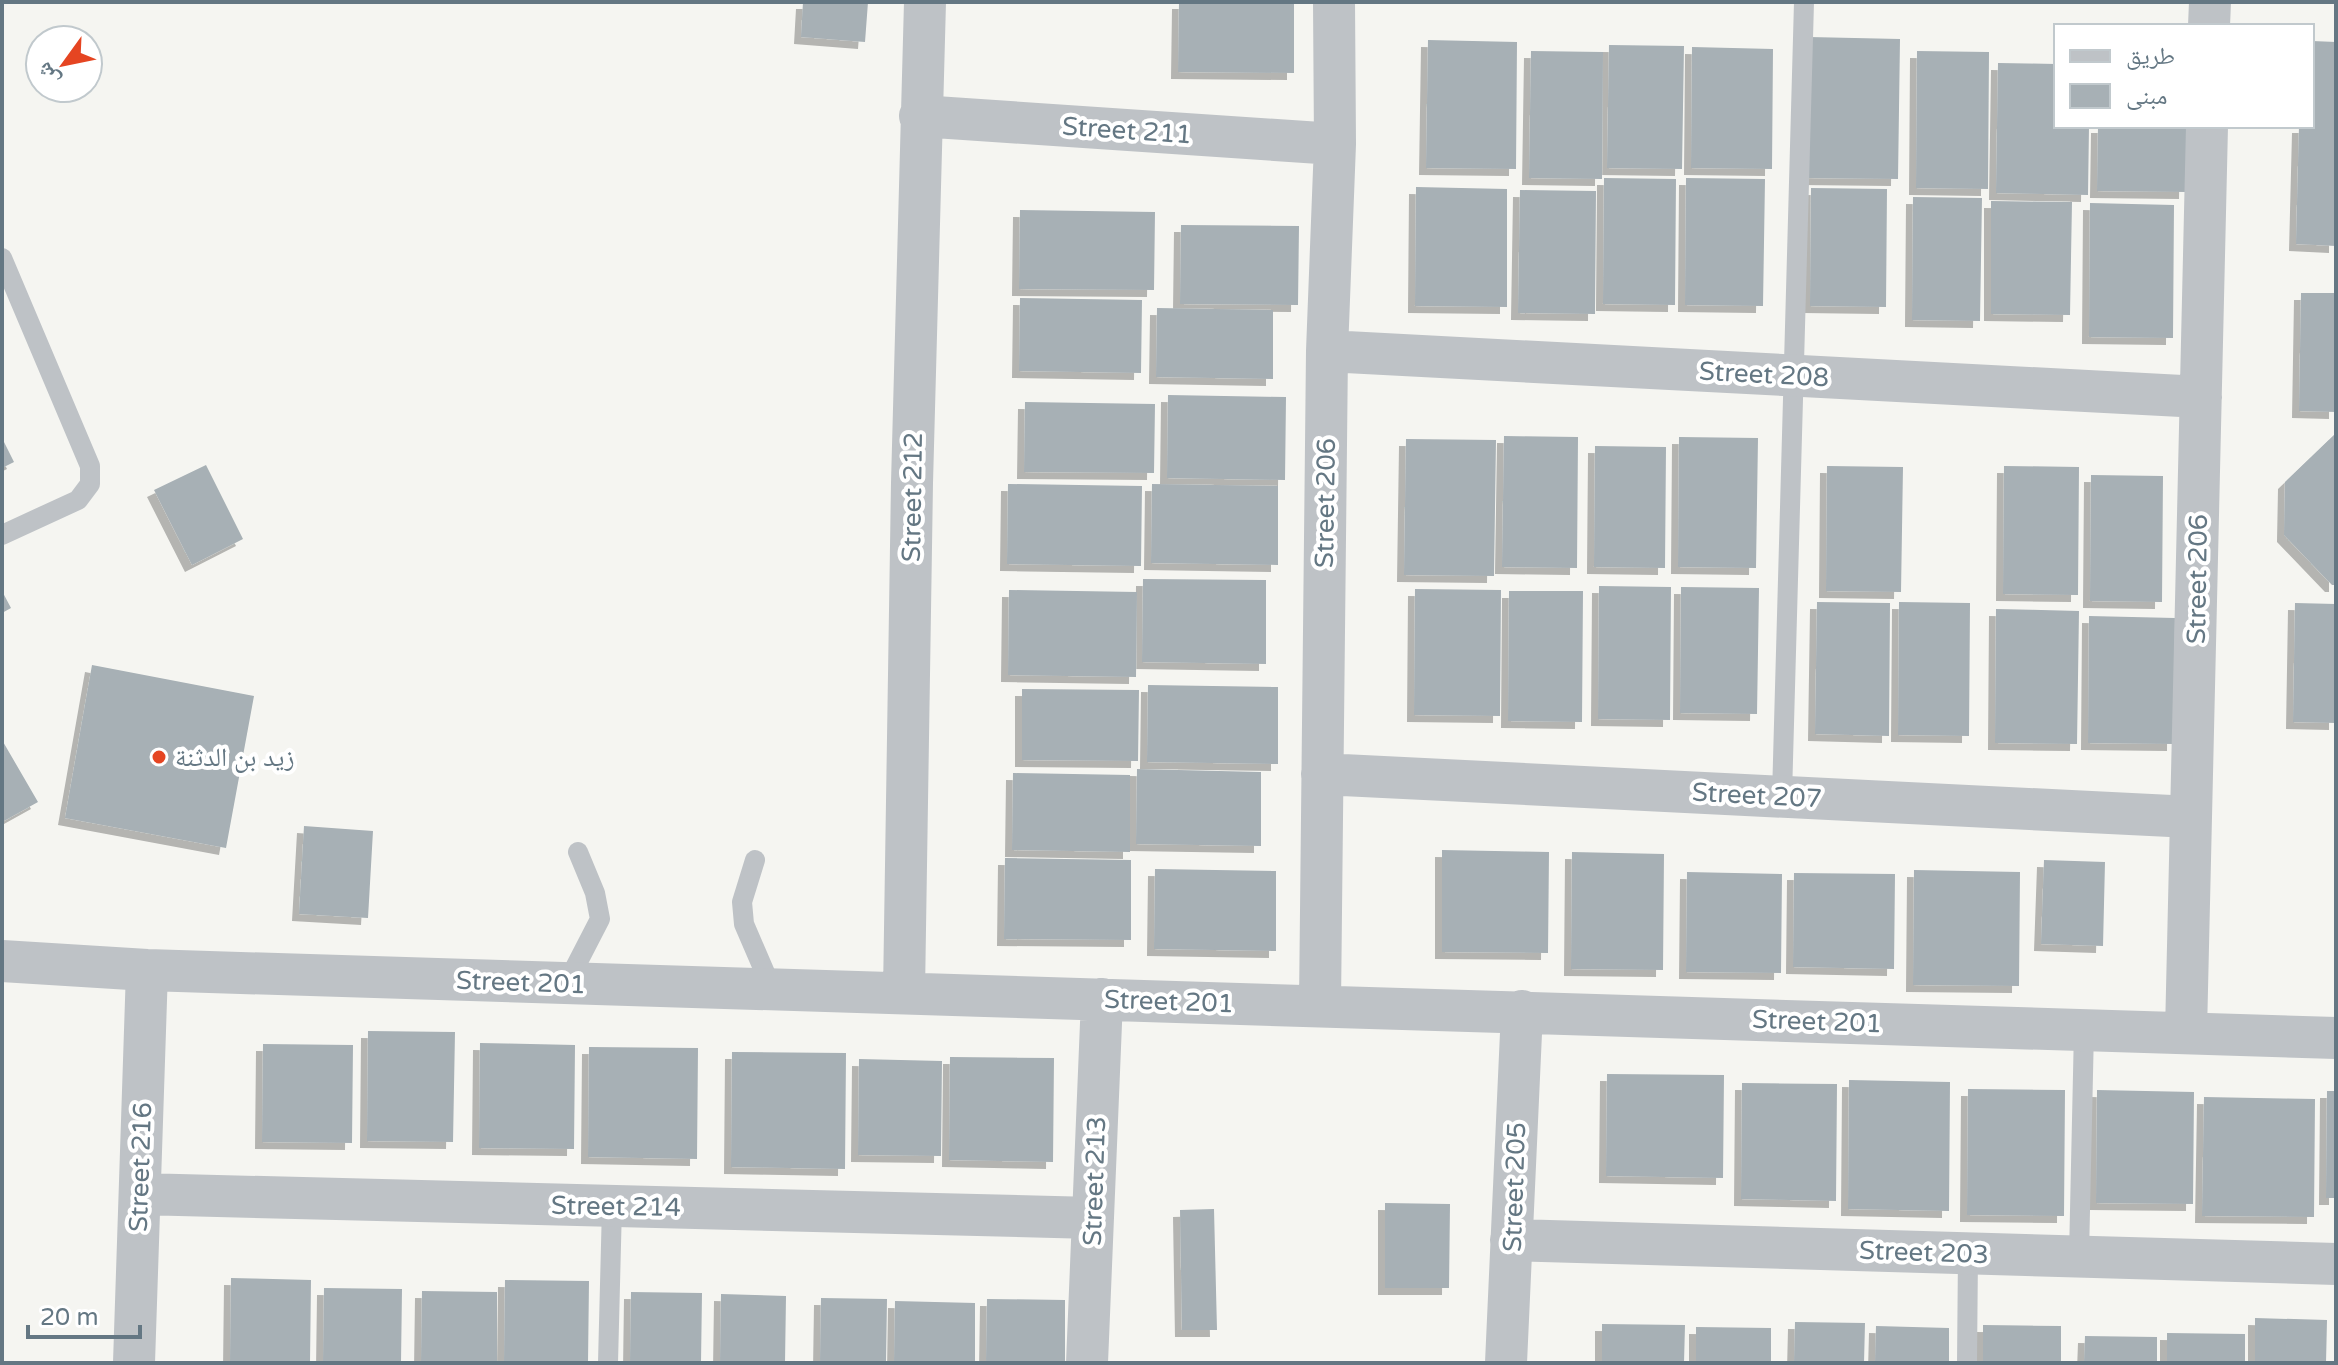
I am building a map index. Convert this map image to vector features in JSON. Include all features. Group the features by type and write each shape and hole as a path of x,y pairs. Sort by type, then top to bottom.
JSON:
{"street":[{"name":"Street 212","path":"904,993 920,116 925,2"},
{"name":"Street 206","path":"1320,1005 1327,351 1335,144 1334,2"},
{"path":"2209,24 2210,2"},
{"name":"Street 211","path":"920,116 1335,144"},
{"name":"Street 206","path":"2186,1033 2207,128"},
{"name":"Street 208","path":"1327,351 2201,397"},
{"name":"Street 207","path":"1322,774 2191,817"},
{"name":"Street 201","path":"2,961 147,970 2336,1038"},
{"name":"Street 216","path":"134,1363 147,970"},
{"name":"Street 213","path":"1087,1363 1102,999"},
{"name":"Street 205","path":"1506,1363 1522,1011"},
{"name":"Street 214","path":"140,1194 1093,1218"},
{"name":"Street 203","path":"1511,1240 2336,1264"}],"lane":[{"path":"1782,796 1804,2"},
{"path":"2,258 90,466 90,484 78,500 2,535"},
{"path":"567,983 600,919 595,893 578,852"},
{"path":"755,860 742,902 744,924 772,989"},
{"path":"2079,1256 2084,1029"},
{"path":"608,1363 612,1206"},
{"path":"1967,1363 1968,1253"}],"building":[{"path":"803,2 868,2 865,42 801,37"},
{"path":"1179,2 1294,2 1294,73 1178,72"},
{"path":"1809,37 1900,39 1898,179 1808,178"},
{"path":"1428,40 1517,42 1516,169 1426,168"},
{"path":"2314,41 2336,42 2336,246 2296,244 2299,128 2314,128"},
{"path":"1609,45 1684,46 1682,169 1607,168"},
{"path":"1692,47 1773,49 1772,169 1691,168"},
{"path":"1531,51 1603,52 1602,179 1529,178"},
{"path":"1917,51 1989,52 1988,189 1916,188"},
{"path":"1998,63 2054,64 2054,128 2089,128 2088,195 1996,193"},
{"path":"2098,128 2187,128 2186,192 2097,191"},
{"path":"1604,178 1676,179 1675,305 1603,304"},
{"path":"1686,178 1765,179 1763,306 1685,305"},
{"path":"1416,187 1507,189 1507,307 1415,306"},
{"path":"1811,188 1887,189 1886,307 1810,306"},
{"path":"1520,190 1596,191 1595,314 1518,313"},
{"path":"1913,197 1982,198 1980,321 1912,320"},
{"path":"1991,201 2072,202 2070,315 1991,314"},
{"path":"2090,203 2174,205 2173,338 2089,337"},
{"path":"1020,210 1155,212 1154,290 1019,289"},
{"path":"1181,225 1299,226 1298,305 1180,304"},
{"path":"2301,293 2336,293 2336,412 2299,411"},
{"path":"1020,298 1142,300 1141,373 1019,371"},
{"path":"1157,308 1273,310 1273,379 1156,377"},
{"path":"1168,395 1286,397 1285,480 1167,478"},
{"path":"1025,402 1155,404 1154,473 1024,472"},
{"path":"2336,433 2336,585 2332,585 2284,535 2285,482"},
{"path":"1504,436 1578,437 1577,568 1502,567"},
{"path":"1679,437 1758,438 1756,568 1678,567"},
{"path":"2,438 14,462 2,468"},
{"path":"1406,439 1496,440 1494,576 1404,575"},
{"path":"1595,446 1666,447 1665,568 1594,567"},
{"path":"206,465 243,539 192,565 154,490"},
{"path":"1827,466 1903,467 1901,592 1826,591"},
{"path":"2004,466 2079,467 2078,595 2003,594"},
{"path":"2091,475 2163,476 2162,602 2090,601"},
{"path":"1008,484 1142,486 1141,566 1007,564"},
{"path":"1152,484 1278,486 1278,565 1151,563"},
{"path":"1143,579 1266,580 1266,664 1142,662"},
{"path":"1599,586 1671,587 1670,720 1598,719"},
{"path":"1681,587 1759,588 1757,714 1680,713"},
{"path":"1415,589 1501,590 1500,716 1414,715"},
{"path":"1009,590 1137,592 1136,677 1008,675"},
{"path":"2,591 11,608 2,613"},
{"path":"1509,591 1583,591 1582,722 1508,721"},
{"path":"1817,602 1890,603 1889,736 1815,734"},
{"path":"1899,602 1970,603 1969,736 1898,735"},
{"path":"2295,603 2336,604 2336,723 2293,722"},
{"path":"1996,609 2079,611 2077,744 1995,743"},
{"path":"2089,616 2175,618 2174,744 2088,743"},
{"name":"زيد بن الدثنة","path":"92,665 254,696 226,848 65,818"},
{"path":"1148,685 1278,687 1278,764 1147,762"},
{"path":"1022,689 1139,690 1138,761 1022,760"},
{"path":"2,740 38,802 2,822"},
{"path":"1137,769 1261,772 1261,846 1136,844"},
{"path":"1013,773 1130,775 1130,852 1012,850"},
{"path":"304,826 373,831 368,918 299,914"},
{"path":"1442,850 1549,852 1548,953 1442,952"},
{"path":"1572,852 1664,854 1663,970 1571,969"},
{"path":"1005,858 1131,860 1131,940 1004,939"},
{"path":"2044,860 2105,862 2103,946 2041,944"},
{"path":"1155,869 1276,871 1276,951 1154,949"},
{"path":"1914,870 2020,872 2019,986 1913,985"},
{"path":"1687,872 1782,874 1781,973 1686,972"},
{"path":"1794,873 1895,874 1894,969 1793,967"},
{"path":"368,1031 455,1032 453,1142 367,1141"},
{"path":"480,1043 575,1045 574,1149 479,1148"},
{"path":"263,1044 353,1045 352,1143 262,1142"},
{"path":"589,1047 698,1048 697,1159 588,1157"},
{"path":"732,1052 846,1053 845,1169 731,1167"},
{"path":"950,1057 1054,1058 1053,1162 949,1160"},
{"path":"859,1059 942,1061 941,1156 858,1155"},
{"path":"1607,1074 1724,1075 1723,1178 1606,1176"},
{"path":"1849,1080 1950,1082 1949,1211 1848,1209"},
{"path":"1742,1083 1837,1084 1836,1201 1741,1199"},
{"path":"1968,1089 2065,1090 2064,1216 1967,1215"},
{"path":"2097,1090 2194,1092 2193,1204 2096,1203"},
{"path":"2327,1091 2336,1091 2336,1198 2326,1198"},
{"path":"2204,1097 2315,1099 2314,1217 2202,1216"},
{"path":"1385,1203 1450,1204 1449,1288 1385,1288"},
{"path":"1214,1209 1217,1330 1182,1330 1180,1210"},
{"path":"231,1278 311,1280 310,1363 230,1363"},
{"path":"505,1280 589,1281 588,1363 504,1363"},
{"path":"324,1288 402,1289 401,1363 323,1363"},
{"path":"422,1291 497,1292 497,1363 421,1363"},
{"path":"631,1292 702,1293 701,1363 630,1363"},
{"path":"721,1294 786,1296 785,1363 720,1363"},
{"path":"821,1298 887,1299 886,1363 820,1363"},
{"path":"987,1299 1065,1300 1065,1363 986,1363"},
{"path":"895,1301 975,1303 975,1363 894,1363"},
{"path":"2255,1318 2327,1320 2326,1363 2255,1363"},
{"path":"1795,1322 1865,1323 1864,1363 1794,1363"},
{"path":"1602,1324 1685,1325 1684,1363 1602,1363"},
{"path":"1983,1325 2061,1326 2061,1363 1983,1363"},
{"path":"1876,1326 1949,1328 1949,1363 1875,1363"},
{"path":"1696,1327 1771,1328 1771,1363 1696,1363"},
{"path":"2167,1333 2245,1334 2245,1363 2167,1363"},
{"path":"2085,1336 2157,1337 2157,1363 2084,1363"}],"place":[{"name":"زيد بن الدثنة","path":"159,757"}]}
